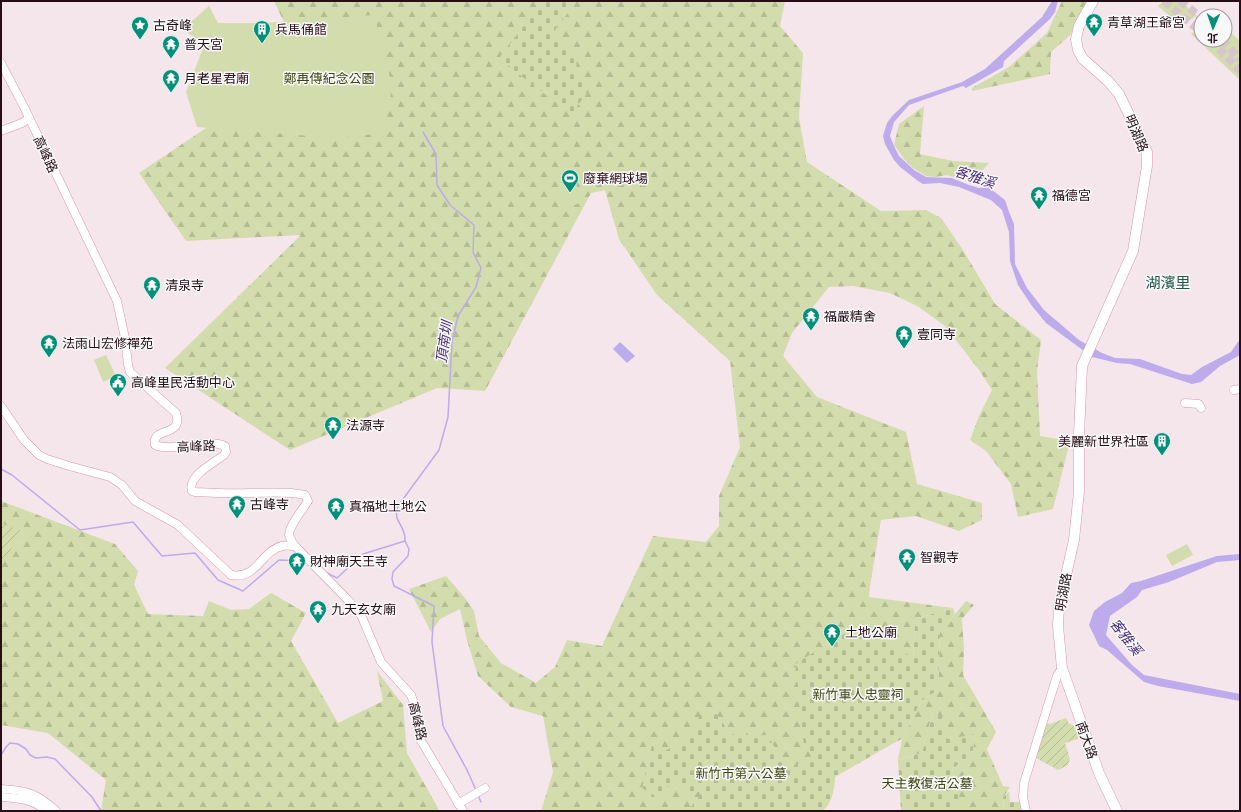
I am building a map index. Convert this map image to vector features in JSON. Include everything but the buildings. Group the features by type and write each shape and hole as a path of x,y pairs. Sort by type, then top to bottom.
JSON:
{"main road":[{"name":"明湖路","path":"1062,668 1058,626 1059,606 1074,540 1080,491 1079,436 1082,366 1135,247 1147,166 1147,152 1119,94 1108,81 1084,59 1078,50 1076,39 1079,26 1093,1"},
{"name":"南大路","path":"1062,668 1099,773 1117,811"}],"street":[{"name":"高峰路","path":"1,63 117,301 130,372 176,413 178,419 176,427 171,431 162,433 156,437 154,441 155,445 159,447 209,444 225,446 226,452 224,455 200,472 192,481 190,486 192,491 243,493 282,492 305,495 308,501 291,528 289,534 295,546 347,599 361,616 381,662 411,695 419,722 420,739 461,807"},
{"path":"1,126 21,118 29,118"},
{"path":"1,130 22,123 29,118"},
{"path":"1185,403 1199,404 1201,408"},
{"path":"1,406 24,440 39,455 69,466 110,477 122,485 135,501 178,525 231,575 240,577 247,574 273,550 283,546 295,546"},
{"name":"明湖路","path":"1026,811 1023,797 1024,783 1057,676 1062,668"},
{"path":"461,807 485,788"},
{"path":"1,789 25,791 36,795 45,800 56,811"},
{"path":"1,797 27,800 41,806 46,811"}],"green space":[{"path":"274,1 785,1 780,26 803,53 799,118 807,162 881,211 926,210 941,218 963,250 995,304 1041,340 1037,371 1040,436 1070,441 1053,509 1018,517 1011,484 986,451 970,440 979,416 992,390 979,370 945,326 919,307 890,293 853,286 829,287 792,333 783,356 817,397 906,432 917,484 982,503 982,520 959,531 916,516 881,520 869,597 953,608 915,619 913,659 835,777 830,800 822,811 541,811 553,772 543,716 511,707 478,676 467,640 460,609 440,619 431,632 409,589 446,576 474,611 479,636 501,663 536,683 555,667 567,640 602,646 653,536 706,542 719,526 719,496 740,447 730,361 657,295 619,239 605,190 591,193 485,391 437,388 290,450 165,368 301,235 186,241 139,173 303,63"},
{"path":"543,1 574,1 572,7 553,33 577,56 576,72 590,88 572,114 499,58"},
{"path":"1062,1 1087,1 1070,35 1051,52 1050,74 972,91 972,88 1009,67 1047,33"},
{"path":"1164,1 1182,1 1193,12 1193,18 1180,25 1158,6"},
{"name":"鄭再傳紀念公園","path":"209,6 218,23 265,23 374,15 392,85 385,133 336,138 197,127 186,92 205,43 182,30"},
{"path":"1233,34 1240,41 1240,80 1206,48 1233,48"},
{"path":"924,106 920,154 953,161 989,163 980,173 959,179 947,175 935,177 926,176 913,168 904,159 894,145 899,124"},
{"name":"廢棄網球場","path":"574,178 582,202 566,208 558,183"},
{"path":"106,355 116,376 103,382 94,360"},
{"path":"1,501 115,544 138,571 134,585 148,614 203,616 209,601 231,610 249,609 271,593 306,613 291,641 338,723 383,701 377,671 403,705 407,753 438,808 438,811 101,811 106,780 48,733 1,725"},
{"path":"1,523 22,531 1,566"},
{"path":"1187,544 1193,555 1172,566 1166,555"},
{"path":"966,601 974,605 962,619 964,649 963,675 996,732 987,749 1003,786 1010,787 1003,798 1004,811 962,810 952,769 972,754 975,735 948,739 932,715 922,753 898,760 902,739 921,701 938,690 940,632"},
{"path":"953,608 955,614 940,632 938,690 921,701 902,739 835,777 830,800 822,811 688,811 702,792 681,790 674,779 657,798 642,788 652,745 667,750 697,729 699,716 715,711 731,736 740,728 750,736 767,735 789,770 813,755 804,746 795,664 866,620 913,659 915,619"},
{"name":"天主教復活公墓","path":"932,715 942,715 948,739 976,734 972,754 952,769 963,811 901,811 898,760 922,753"},
{"path":"1066,718 1068,723 1077,726 1081,738 1065,743 1070,759 1068,765 1058,770 1034,757 1045,723 1050,724"},
{"name":"天主教復活公墓","path":"1009,791 1010,802 1020,802 1022,811 1004,811 1003,798"}],"shaded area":[{"name":"客雅溪","path":"1052,1 1058,1 1055,12 1050,19 1004,61 1003,67 966,88 963,86 909,105 894,122 890,136 899,156 914,170 926,177 952,178 979,188 988,187 1005,200 1014,224 1015,264 1027,288 1044,310 1079,340 1102,353 1115,358 1140,359 1182,374 1191,375 1202,367 1231,352 1240,339 1240,355 1220,366 1201,382 1192,384 1130,364 1117,363 1092,357 1046,323 1018,285 1010,261 1009,232 1002,210 991,200 959,187 940,183 923,184 900,167 894,160 885,144 883,136 887,123 909,100 962,82 985,69 1042,17"},
{"path":"620,342 635,356 627,363 613,349"},
{"name":"客雅溪","path":"1240,554 1240,560 1217,562 1169,582 1142,590 1137,597 1110,616 1106,635 1132,665 1144,675 1240,694 1240,701 1158,686 1144,682 1107,650 1099,646 1089,625 1094,611 1105,602 1122,593 1131,583 1217,556"}],"waterway":[{"name":"頂南圳","path":"405,541 405,535 397,516 398,506 439,450 448,417 452,342 458,316 476,287 481,268 473,252 474,225 450,205 437,185 436,154 423,132"},
{"path":"1,469 12,475 80,530 133,522 162,556 195,553 218,580 243,591 279,560 304,561"},
{"path":"325,572 337,578 363,554 405,541 409,549 408,556 393,572 392,579 394,586 434,606 432,642 443,726 476,790"},
{"path":"1,755 10,743 18,744 26,749 30,755 36,758 47,757 55,759 92,797 101,811"},
{"path":"478,795 481,802"}],"tunnel":[{"path":"1164,1 1193,25"},
{"path":"1180,1 1193,11"},
{"path":"1218,48 1240,71"},
{"path":"1230,48 1240,59"}],"place":[{"name":"青草湖王爺宮","path":"1094,37"},
{"name":"古奇峰","path":"140,40"},
{"name":"兵馬俑館","path":"262,44"},
{"name":"普天宮","path":"171,59"},
{"name":"月老星君廟","path":"171,93"},
{"name":"廢棄網球場","path":"570,193"},
{"name":"福德宮","path":"1039,210"},
{"name":"清泉寺","path":"152,300"},
{"name":"福嚴精舍","path":"811,331"},
{"name":"壹同寺","path":"904,349"},
{"name":"法雨山宏修禪苑","path":"49,358"},
{"name":"高峰里民活動中心","path":"118,397"},
{"name":"法源寺","path":"333,440"},
{"name":"美麗新世界社區","path":"1162,456"},
{"name":"古峰寺","path":"237,519"},
{"name":"真福地土地公","path":"336,521"},
{"name":"智觀寺","path":"907,572"},
{"name":"財神廟天王寺","path":"297,576"},
{"name":"九天玄女廟","path":"318,624"},
{"name":"土地公廟","path":"832,647"}],"district":[{"name":"湖濱里","path":"1168,283"}],"park label":[{"name":"新竹軍人忠靈祠","path":"858,694"},
{"name":"新竹市第六公墓","path":"741,773"}]}
